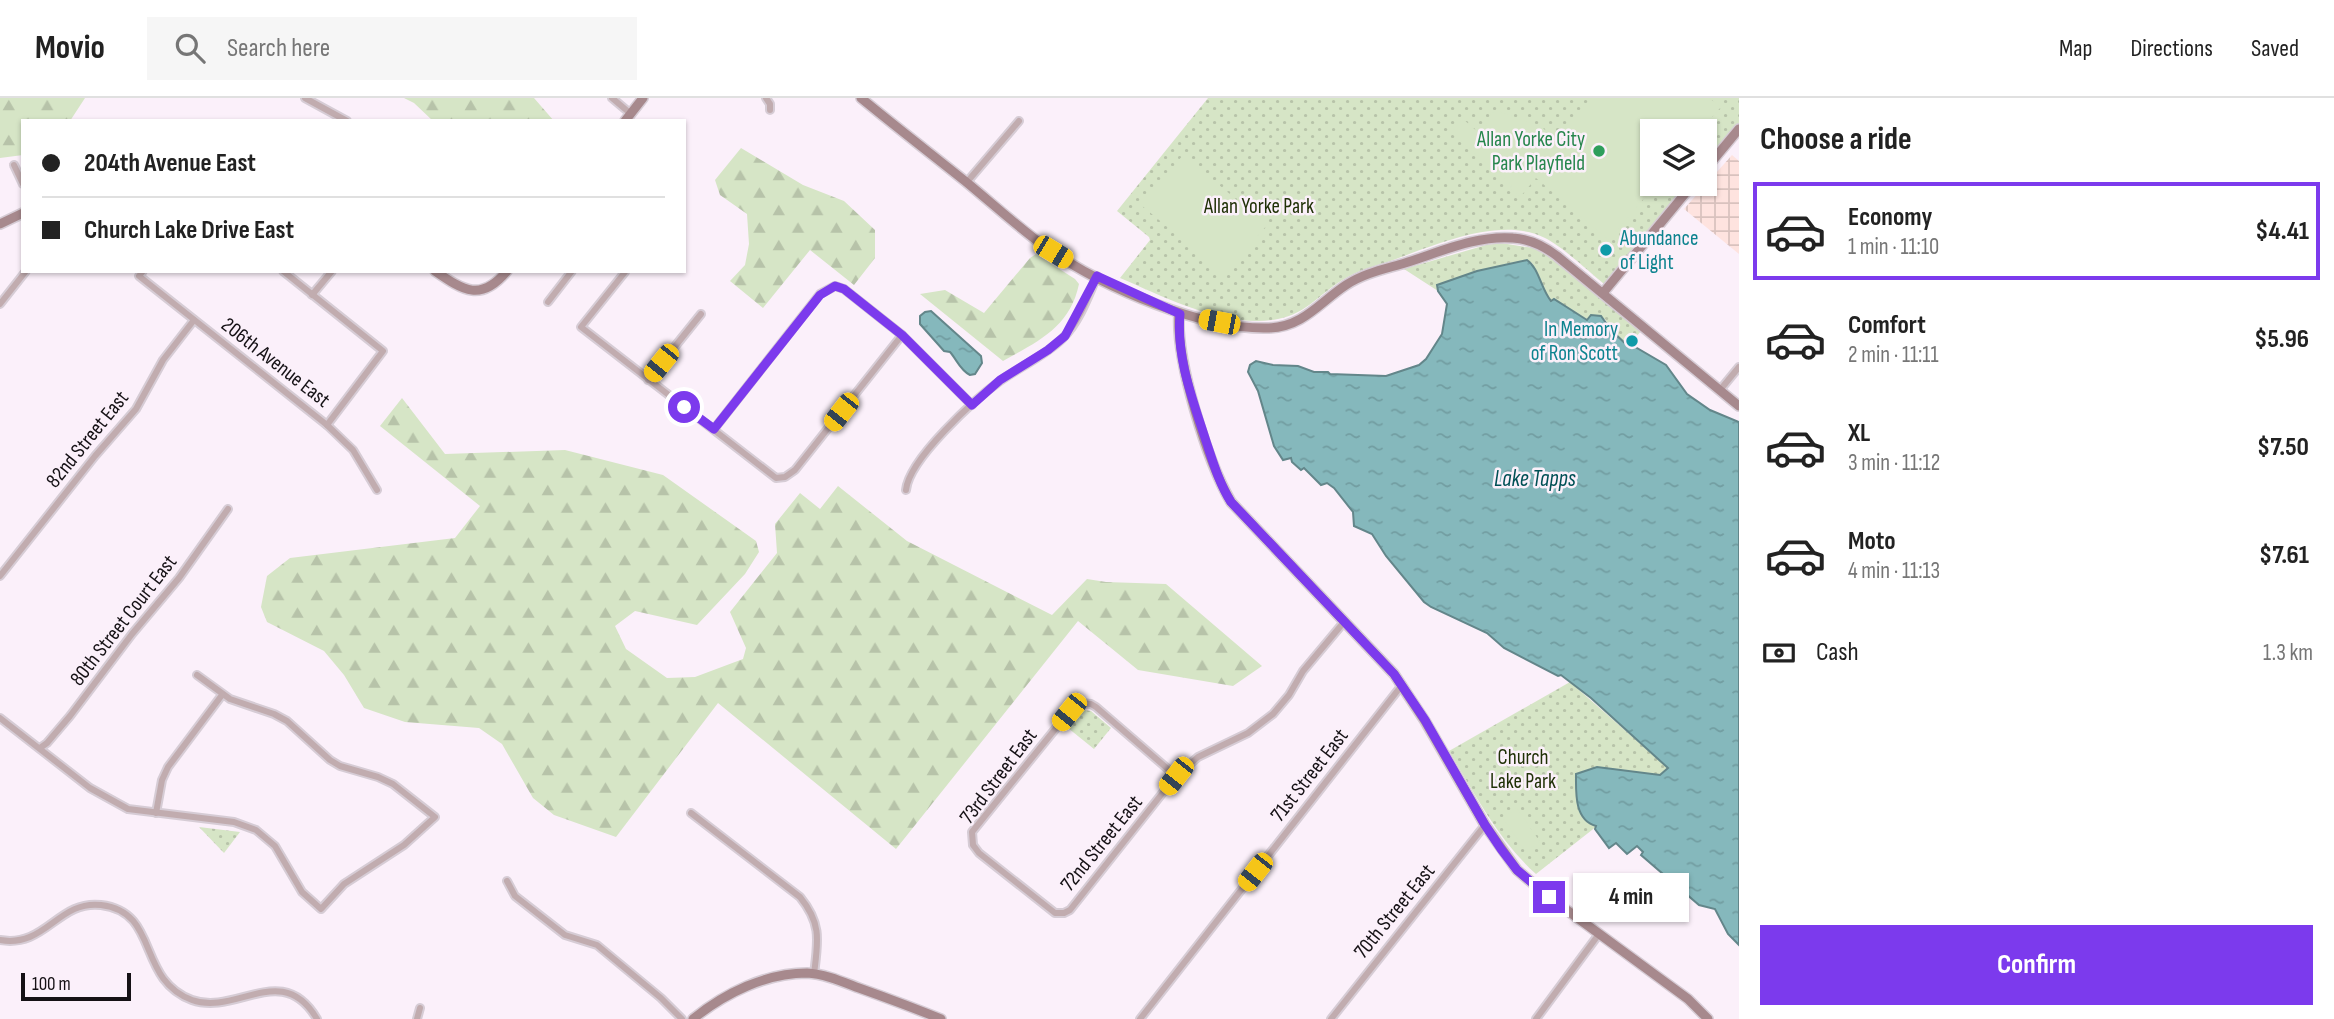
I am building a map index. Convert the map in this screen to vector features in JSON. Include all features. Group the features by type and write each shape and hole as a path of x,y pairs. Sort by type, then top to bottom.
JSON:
{"street":[{"path":"305,98 340,119"},
{"path":"612,98 628,117 643,98"},
{"path":"766,98 770,110"},
{"path":"860,98 1037,240 1066,260 1180,314 1235,325 1268,328 1283,326 1310,314 1339,290 1359,278 1468,243 1501,238 1524,239 1541,245 1603,292 1739,406"},
{"path":"967,182 1019,121"},
{"path":"1717,155 1739,129"},
{"path":"14,166 21,180"},
{"path":"1603,292 1683,196"},
{"path":"0,224 21,213"},
{"path":"0,304 24,273"},
{"path":"285,273 383,351 327,425"},
{"path":"312,295 330,273"},
{"path":"438,273 462,288 475,291 489,288 505,273"},
{"path":"548,302 570,273"},
{"path":"623,273 581,327 776,478 785,477 795,470 902,335"},
{"name":"206th Avenue East","path":"141,274 194,320 327,425 353,450 377,490"},
{"path":"906,490 911,472 932,444 972,405 1000,380 1065,336 1097,276"},
{"path":"714,429 820,295 835,286 844,289 902,335 972,405"},
{"path":"648,380 701,314"},
{"path":"1180,314 1181,354 1198,416 1224,490 1239,513 1374,652 1402,685 1485,825 1517,870 1688,999 1708,1019"},
{"name":"82nd Street East","path":"0,576 136,409 163,360 194,320"},
{"path":"1720,390 1739,367"},
{"name":"80th Street Court East","path":"40,748 62,725 179,578 228,509"},
{"name":"72nd Street East","path":"1064,914 1070,910 1176,776 1198,757 1248,733 1273,714 1289,695 1303,671 1344,622"},
{"path":"0,718 101,795 128,809 234,822 256,831 275,846 302,892 321,909 344,884 404,845 435,817 393,784 340,766 299,730 280,718 222,695 197,675"},
{"name":"71st Street East","path":"1140,1019 1402,685"},
{"path":"156,813 162,779 168,767 222,695"},
{"name":"73rd Street East","path":"1064,914 1055,913 979,853 971,841 972,832 1069,712 1081,703 1091,704 1176,776"},
{"path":"691,813 800,897 807,906 818,931 814,974"},
{"name":"70th Street East","path":"1331,1019 1485,825"},
{"path":"507,881 515,897 565,935 597,945 682,1019"},
{"path":"0,940 12,942 30,938 77,907 106,906 123,913 138,926 158,973 181,995 198,1002 214,1004 233,1001 256,992 273,991 299,999 317,1019"},
{"path":"1536,1019 1599,934"},
{"path":"693,1019 716,1002 749,985 792,974 814,974 832,978 941,1019"},
{"path":"417,1019 420,1008"}],"shaded area":[{"path":"1732,155 1739,161 1739,254 1684,209 1696,196 1717,196 1717,172"}],"green space":[{"path":"0,98 85,98 71,119 21,119 21,155 0,158"},
{"path":"404,98 534,98 552,119 431,119 414,103"},
{"name":"Allan Yorke Park","path":"1208,98 1739,98 1739,123 1717,150 1717,119 1640,119 1640,196 1678,196 1604,284 1545,238 1528,232 1490,231 1450,240 1352,275 1337,283 1314,302 1288,316 1258,321 1238,320 1197,310 1120,278 1150,240 1117,211"},
{"name":"Allan Yorke City Park Playfield","path":"1591,98 1709,98 1721,107 1710,119 1640,119 1640,196 1646,196 1609,240 1536,178 1520,197 1510,188 1512,185 1451,133 1463,119 1479,133 1484,132 1490,115 1496,110 1543,128 1553,138 1529,165 1530,168"},
{"path":"741,148 803,185 844,201 875,230 875,258 854,285 810,250 763,308 730,281 745,265 749,244 747,214 720,195 715,180"},
{"path":"1183,155 1267,225 1224,277 1141,205"},
{"path":"1501,243 1533,248 1547,255 1642,330 1628,346 1611,330 1605,319 1588,320 1554,299 1552,301 1544,291 1532,263 1525,260 1476,271 1437,285 1438,291 1404,269"},
{"path":"1036,254 1075,279 1079,284 1075,299 1051,331 1003,361 920,294 945,290 984,313"},
{"path":"402,398 445,454 565,450 663,475 756,541 759,552 745,574 697,625 635,611 615,626 626,649 667,678 695,677 743,659 746,648 730,612 777,553 775,524 800,493 820,509 838,486 907,541 1052,615 1087,579 1166,584 1262,666 1233,686 1138,670 1078,621 896,849 718,703 616,837 554,815 533,798 502,744 479,728 405,722 364,708 344,675 324,651 267,622 261,607 267,576 290,558 455,538 480,506 380,426"},
{"name":"Church Lake Park","path":"1570,682 1668,768 1660,776 1597,767 1597,826 1536,874 1522,861 1499,831 1449,751"},
{"path":"1084,710 1091,711 1111,728 1094,749 1068,728"},
{"path":"1517,808 1540,842 1526,852 1503,818"},
{"path":"199,827 240,832 224,853"}],"water":[{"name":"Lake Tapps","path":"1527,260 1551,301 1554,299 1587,320 1591,315 1601,316 1628,346 1630,344 1666,365 1687,394 1710,410 1739,422 1739,945 1728,934 1715,909 1699,905 1641,855 1643,852 1637,846 1627,854 1616,843 1609,848 1595,829 1596,826 1589,823 1580,812 1576,774 1597,767 1660,775 1668,768 1591,698 1561,675 1558,676 1504,648 1487,633 1424,602 1386,556 1372,534 1354,526 1353,512 1334,488 1327,483 1321,485 1304,468 1301,470 1292,462 1291,458 1283,460 1274,446 1258,391 1248,372 1250,365 1256,361 1298,366 1330,374 1386,376 1419,365 1442,334 1447,304 1437,285 1477,271"},
{"path":"931,311 981,356 982,363 975,374 970,375 964,370 950,352 944,351 920,324 920,316"}],"place":[{"name":"Allan Yorke City Park Playfield","path":"1599,151"},
{"name":"Abundance of Light","path":"1606,250"},
{"name":"In Memory of Ron Scott","path":"1632,341"}],"route":[{"path":"684,407 714,429 820,295 835,286 844,289 902,335 972,405 1000,380 1065,336 1084,305 1097,276 1180,314 1179,340 1189,385 1219,480 1231,502 1394,674 1425,720 1501,849 1517,870 1549,897"}]}
